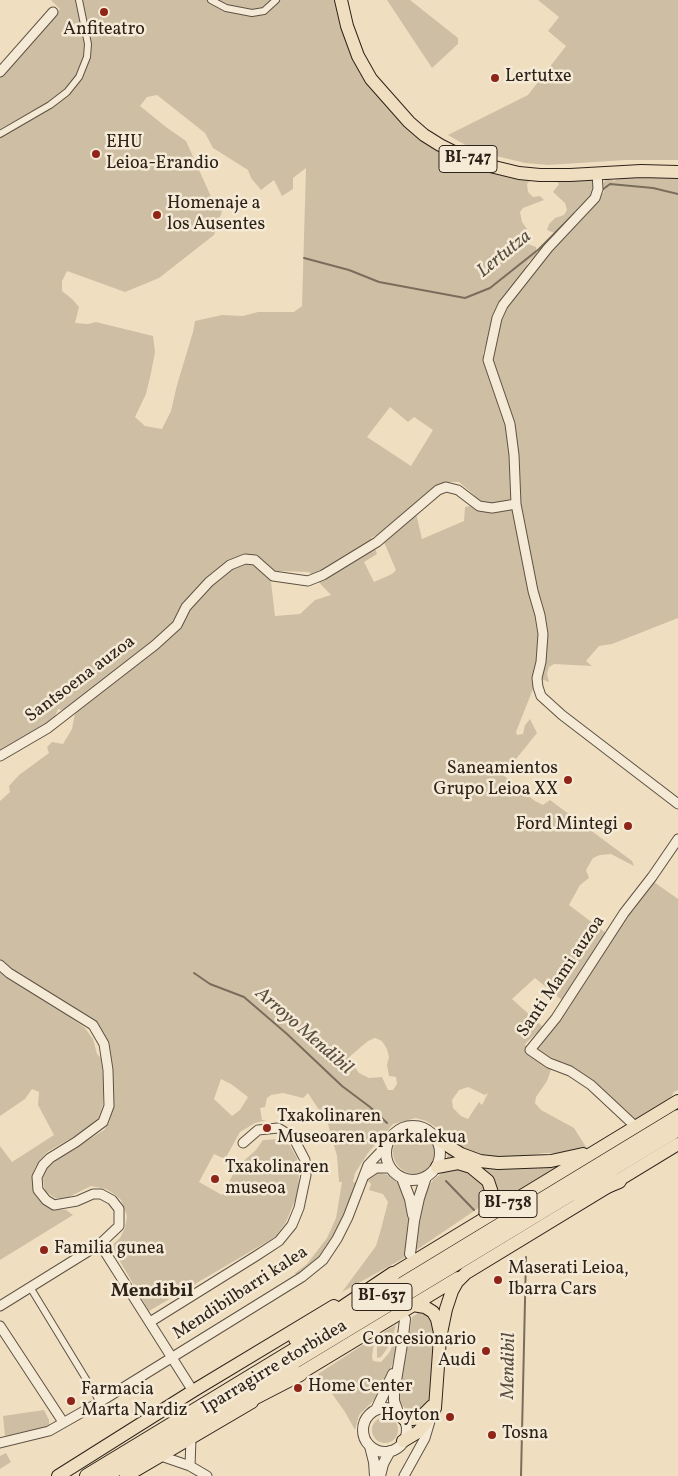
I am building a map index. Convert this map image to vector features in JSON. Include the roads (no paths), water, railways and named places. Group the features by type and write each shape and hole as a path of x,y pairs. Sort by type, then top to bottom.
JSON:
{"highway":[{"name":"BI-637","path":"87,1476 678,1117"},
{"name":"BI-637","path":"106,1476 678,1129"},
{"path":"452,1267 585,1195 618,1181"},
{"path":"148,1439 192,1406 393,1274"},
{"path":"136,1457 300,1374"}],"main road":[{"name":"BI-747","path":"341,0 347,26 358,56 371,79 409,122 424,135 440,145 468,159 501,169 540,175 641,171 678,172"},
{"name":"BI-747","path":"347,0 352,23 364,54 377,76 392,97 414,119 443,140 473,155 535,169 640,164 678,166"},
{"name":"BI-738","path":"393,1274 678,1101"},
{"path":"437,1139 470,1158 498,1163 551,1161 600,1149"},
{"name":"BI-738","path":"466,1273 678,1144"},
{"path":"437,1168 458,1163 472,1167 488,1180 493,1196 491,1205 484,1218"},
{"path":"403,1441 418,1432 432,1415 436,1400 440,1338 446,1309 452,1291 466,1273"},
{"name":"Iparragirre etorbidea","path":"126,1476 167,1458 191,1444 300,1374 466,1273"},
{"name":"Iparragirre etorbidea","path":"58,1476 193,1391 345,1300 393,1274"},
{"path":"413,1305 425,1307 433,1312 437,1319 440,1338"},
{"path":"401,1416 414,1419 422,1416 436,1400"}],"street":[{"path":"0,134 50,105 71,88 79,77 87,57 88,44 79,0"},
{"path":"212,0 226,8 252,13 264,11 276,0"},
{"path":"0,72 53,12"},
{"path":"597,173 598,188 595,198 548,248 503,305 497,318 488,360 510,424 514,455 516,504 533,591 540,615 542,634 538,687 541,696 562,715 678,804"},
{"name":"Santsoena auzoa","path":"0,756 48,728 155,645 177,626 186,607 209,582 230,565 245,559 255,560 273,576 308,581 323,575 377,542 438,490 446,487 458,490 479,506 492,508 516,504"},
{"name":"Santi Mami auzoa","path":"636,1127 586,1082 570,1072 549,1063 530,1050 556,1018 624,913 678,839"},
{"path":"0,965 93,1026 104,1044 108,1070 109,1106 103,1122 50,1158 43,1165 37,1177 38,1190 46,1200 54,1205 77,1201 93,1194 101,1194 112,1200 119,1209 120,1226 100,1244 0,1306"},
{"path":"402,1178 418,1180 426,1177 437,1168 441,1153 437,1139 423,1127 405,1127 397,1131 391,1137 386,1153 391,1168 402,1178 410,1199 414,1221"},
{"path":"150,1322 279,1241 292,1225 299,1208 306,1175 305,1160 293,1137 278,1128 258,1130 243,1143"},
{"name":"Mendibilbarri kalea","path":"0,1444 52,1435 63,1422 172,1358 302,1276 323,1260 348,1217 372,1159 387,1145"},
{"path":"364,1176 376,1168 391,1168"},
{"path":"410,1254 414,1221 426,1177"},
{"path":"100,1244 193,1391"},
{"path":"30,1288 100,1402"},
{"path":"370,1446 379,1451 390,1451 398,1448 403,1441 406,1428 394,1401 394,1393 405,1319"},
{"path":"0,1326 63,1422"},
{"path":"376,1410 391,1380 402,1344"},
{"path":"375,1476 370,1446 364,1438 363,1428 368,1415 376,1410 390,1408 401,1416"},
{"path":"404,1476 425,1438 432,1415"},
{"path":"190,1470 191,1444"},
{"path":"380,1476 383,1464 390,1451"},
{"path":"167,1458 190,1470 207,1476"}],"waterway":[{"name":"Lertutza","path":"602,190 610,184 653,188 678,194"},
{"name":"Lertutza","path":"304,258 349,270 379,282 465,298 490,288 539,249 575,213"},
{"name":"Arroyo Mendibil","path":"194,973 210,984 244,997 287,1034 342,1086 370,1107 387,1123"},
{"name":"Arroyo Mendibil","path":"446,1181 474,1210"},
{"name":"Mendibil","path":"521,1476 526,1257"}],"place":[{"name":"Anfiteatro","path":"104,12"},
{"name":"Lertutxe","path":"495,78"},
{"name":"EHU Leioa-Erandio","path":"96,154"},
{"name":"Homenaje a los Ausentes","path":"157,215"},
{"name":"Saneamientos Grupo Leioa XX","path":"568,780"},
{"name":"Ford Mintegi","path":"628,826"},
{"name":"Txakolinaren Museoaren aparkalekua","path":"267,1128"},
{"name":"Txakolinaren museoa","path":"215,1179"},
{"name":"Familia gunea","path":"44,1250"},
{"name":"Maserati Leioa, Ibarra Cars","path":"498,1280"},
{"name":"Concesionario Audi","path":"486,1351"},
{"name":"Home Center","path":"298,1388"},
{"name":"Farmacia Marta Nardiz","path":"71,1401"},
{"name":"Hoyton","path":"450,1417"},
{"name":"Tosna","path":"492,1435"}],"district":[{"name":"Mendibil","path":"152,1293"}]}
